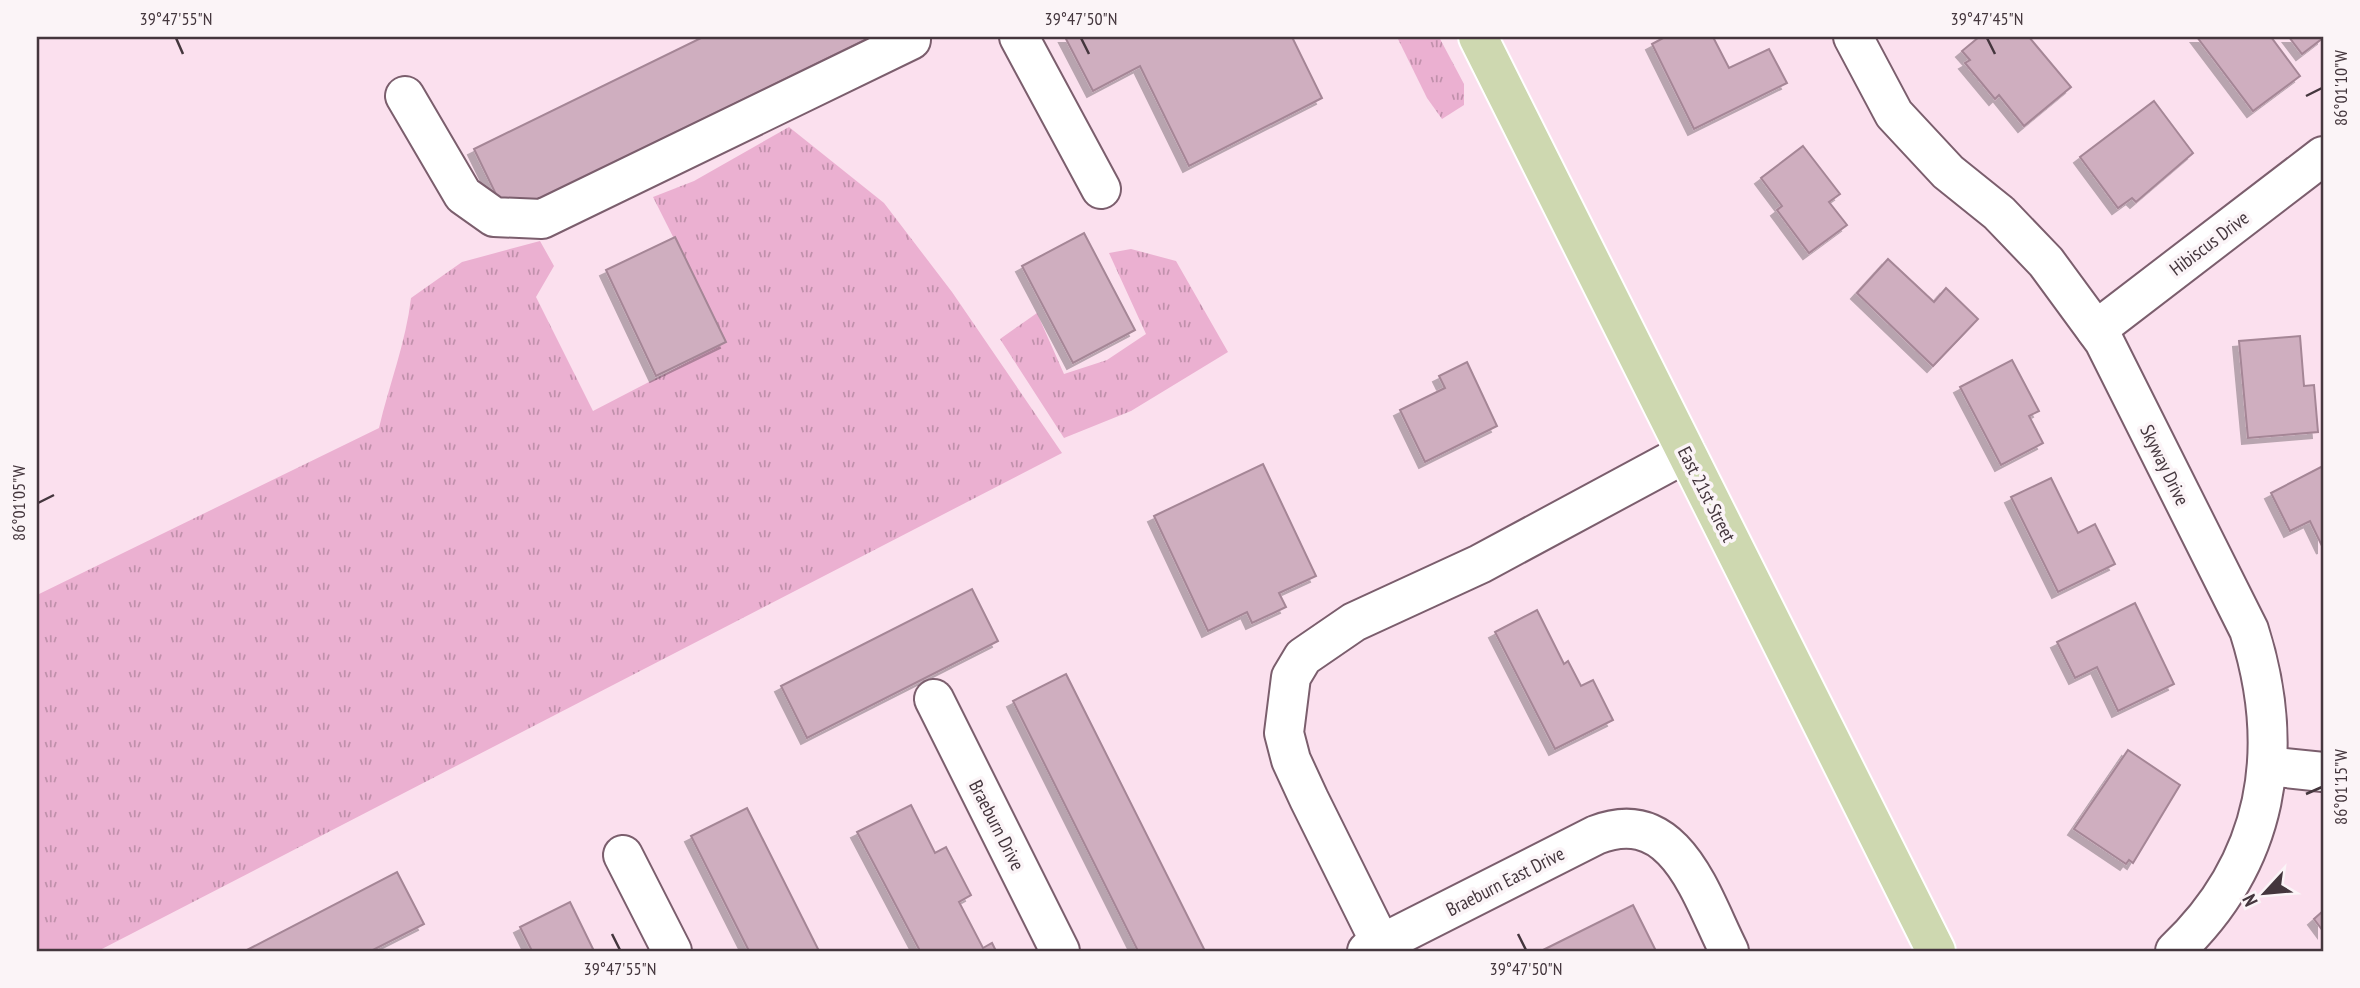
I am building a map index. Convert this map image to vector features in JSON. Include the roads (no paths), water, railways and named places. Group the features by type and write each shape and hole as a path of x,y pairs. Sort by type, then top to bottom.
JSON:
{"main road":[{"name":"East 21st Street","path":"1478,37 1936,951"}],"street":[{"path":"1019,37 1101,189"},
{"name":"Skyway Drive","path":"1853,37 1894,114 1948,172 1999,213 2046,262 2096,330 2249,630 2267,704 2267,766 2259,815 2233,878 2209,914 2175,951"},
{"path":"405,96 463,195 494,217 542,219 911,40"},
{"name":"Hibiscus Drive","path":"2096,330 2323,156"},
{"path":"1374,948 1291,760 1284,733 1291,677 1303,657 1354,622 1480,564 1686,453"},
{"name":"Braeburn Drive","path":"934,699 1060,951"},
{"path":"2267,766 2323,772"},
{"name":"Braeburn East Drive","path":"1374,948 1596,835 1616,829 1647,832 1670,844 1685,863 1729,951"},
{"path":"623,855 671,951"}]}
